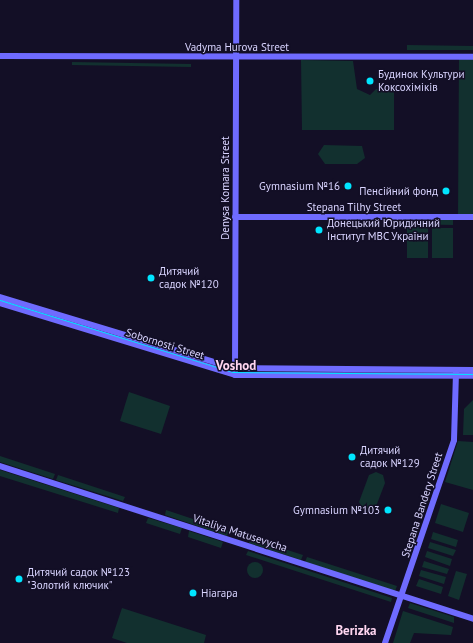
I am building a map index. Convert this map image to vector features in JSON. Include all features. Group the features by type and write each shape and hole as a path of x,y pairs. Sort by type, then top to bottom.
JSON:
{"street":[{"name":"Denysa Komara Street","path":"234,372 236,0"},
{"name":"Vadyma Hurova Street","path":"0,56 473,57"},
{"name":"Stepana Tilhy Street","path":"235,217 473,217"},
{"name":"Sobornosti Street","path":"0,300 234,372 456,373 473,376"},
{"name":"Sobornosti Street","path":"456,373 473,370"},
{"name":"Stepana Bandery Street","path":"385,643 402,597 454,440 456,373"},
{"name":"Vitaliya Matusevycha","path":"0,466 473,619"}],"green space":[{"path":"407,45 473,46 473,50 407,50"},
{"path":"459,57 473,57 473,217 458,217"},
{"path":"301,60 353,61 357,89 370,95 376,89 394,89 394,130 302,130"},
{"path":"72,62 191,64 191,67 72,65"},
{"path":"324,145 362,146 365,158 357,164 325,164 318,154"},
{"path":"407,220 453,220 453,225 407,224"},
{"path":"407,227 428,227 428,258 407,258"},
{"path":"432,228 453,228 453,258 432,258"},
{"path":"129,392 170,406 161,434 120,421"},
{"path":"473,400 473,435 463,435 464,409"},
{"path":"458,441 473,442 473,490 445,482"},
{"path":"0,456 55,474 53,479 0,462"},
{"path":"0,470 119,508 118,513 0,476"},
{"path":"376,472 383,475 385,483 375,509 366,513 359,502 369,475"},
{"path":"58,475 125,497 123,501 56,480"},
{"path":"441,504 469,513 463,532 435,523"},
{"path":"166,510 229,531 227,536 165,515"},
{"path":"148,518 182,528 180,534 146,523"},
{"path":"189,531 223,542 221,548 188,537"},
{"path":"433,532 458,540 456,547 431,539"},
{"path":"250,538 303,555 301,560 249,543"},
{"path":"430,542 456,550 453,556 428,548"},
{"path":"248,551 392,598 391,602 246,555"},
{"path":"427,551 452,559 450,566 425,557"},
{"path":"307,557 397,586 395,591 305,562"},
{"path":"424,561 449,569 447,574 422,567"},
{"path":"252,562 258,562 263,567 261,576 258,578 252,578 247,573 247,567"},
{"path":"421,570 446,577 444,584 419,576"},
{"path":"456,571 467,574 459,600 448,596"},
{"path":"419,579 443,587 441,594 416,586"},
{"path":"410,603 454,617 454,623 408,608"},
{"path":"122,608 206,635 204,643 127,643 112,638"},
{"path":"403,611 453,627 451,635 414,633 410,643 393,643"}],"tram line":[{"path":"0,300 232,372 473,374"}],"place":[{"name":"Будинок Культури Коксохіміків","path":"370,81"},
{"name":"Gymnasium №16","path":"348,186"},
{"name":"Пенсійний фонд","path":"446,191"},
{"name":"Донецький Юридичний Інститут МВС України","path":"319,230"},
{"name":"Дитячий садок №120","path":"151,278"},
{"name":"Дитячий садок №129","path":"352,457"},
{"name":"Gymnasium №103","path":"388,510"},
{"name":"Дитячий садок №123 \"Золотий ключик\"","path":"19,579"},
{"name":"Ніагара","path":"193,593"}],"district":[{"name":"Voshod","path":"236,366"},
{"name":"Berizka","path":"356,631"}]}
